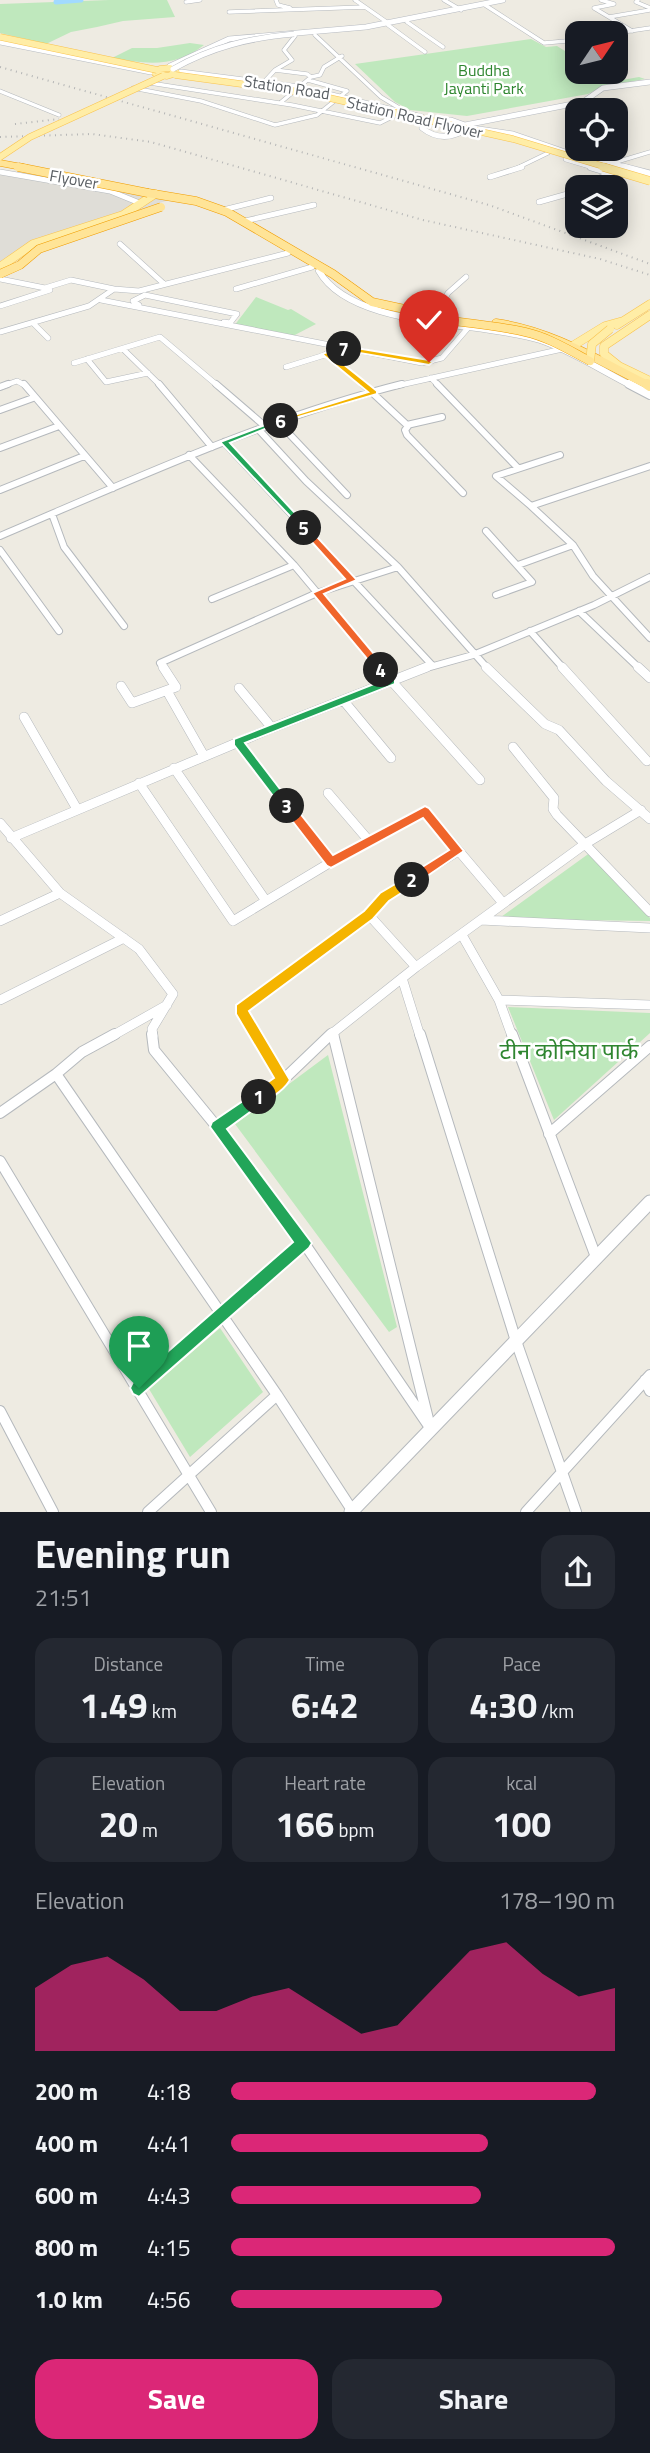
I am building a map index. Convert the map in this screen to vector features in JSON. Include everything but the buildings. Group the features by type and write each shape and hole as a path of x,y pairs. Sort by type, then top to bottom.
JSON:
{"highway":[{"name":"Flyover","path":"1,164 156,197"},
{"path":"0,274 20,265 39,249 156,197 223,210 333,274 372,302 435,315 527,328 574,345 650,388"},
{"path":"207,207 376,307 451,323 525,332 552,341 650,388"}],"main road":[{"path":"176,71 235,42 363,28 487,6 503,0"},
{"path":"388,24 511,0"},
{"path":"176,71 208,50 232,41 363,28"},
{"path":"0,38 156,73 176,71 251,86 293,91 429,122 457,121 565,104"},
{"name":"Station Road Flyover","path":"156,73 176,71 307,93 513,139 650,179"},
{"name":"Station Road","path":"176,71 299,87 407,112 429,122"},
{"path":"0,149 156,73"},
{"path":"1,164 30,137 156,73"},
{"path":"590,98 603,88 650,82"},
{"path":"429,122 422,128 424,131 435,136 457,136 465,128 565,105"},
{"path":"510,116 508,127 511,133"},
{"path":"457,121 465,128 519,142 585,165 612,168"},
{"path":"465,128 511,133 565,151"},
{"path":"585,165 594,161 650,179"},
{"path":"0,274 33,244 96,224 156,197"},
{"path":"0,274 17,271 44,250 139,216 156,197"},
{"path":"96,224 104,230"},
{"path":"590,361 592,344 596,339 650,304"},
{"path":"650,315 604,346 604,354 608,359 650,388"},
{"path":"574,345 594,332 623,321"}],"street":[{"path":"186,2 200,0"},
{"path":"276,0 278,5 296,11"},
{"path":"355,0 425,52"},
{"path":"444,0 461,10"},
{"path":"601,0 614,4 594,8 632,31"},
{"path":"638,0 636,2 650,9"},
{"path":"329,2 339,9"},
{"path":"487,6 544,43 565,41"},
{"path":"229,12 365,7"},
{"path":"609,17 650,9"},
{"path":"407,22 443,47"},
{"path":"628,32 650,30"},
{"path":"317,35 386,99 407,112"},
{"path":"264,82 275,70 292,60 284,50 295,36"},
{"path":"281,103 293,91 320,75 324,67 341,57"},
{"path":"156,73 129,88 201,101 275,125 317,116 346,90 310,79 307,74 275,70"},
{"path":"150,83 281,103 380,122 396,115"},
{"path":"239,97 251,86"},
{"path":"0,91 59,115"},
{"path":"602,175 650,152"},
{"path":"490,177 521,167 548,153"},
{"path":"1,164 137,187"},
{"path":"1,164 110,191 142,204"},
{"path":"539,202 565,195"},
{"path":"223,210 271,198"},
{"path":"245,222 314,205"},
{"path":"120,244 163,283"},
{"path":"0,306 71,280 139,291 288,253"},
{"path":"236,289 318,271 323,278 370,310 467,329 529,337 650,388"},
{"path":"0,274 52,289"},
{"path":"435,315 452,287 466,277"},
{"path":"0,332 101,300 114,289"},
{"path":"145,295 171,300 217,309 237,314 230,323 180,315 133,301 145,295"},
{"path":"101,300 344,349 429,362 449,353 467,329"},
{"path":"161,310 171,300"},
{"path":"180,315 192,304"},
{"path":"207,319 217,309"},
{"path":"33,323 48,338"},
{"path":"74,362 160,337 263,428 306,481 398,567 473,654 545,724 559,730 606,781 650,819"},
{"path":"0,536 189,455 278,422 431,378 561,351 574,345"},
{"path":"123,349 148,373 212,447"},
{"path":"286,367 344,349"},
{"path":"326,354 409,425"},
{"path":"86,359 106,382 148,373"},
{"path":"431,378 518,468"},
{"path":"0,387 20,382 113,488"},
{"path":"0,411 33,398"},
{"path":"442,417 409,425 405,430 463,493"},
{"path":"278,422 347,495"},
{"path":"0,448 59,425"},
{"path":"224,442 432,665"},
{"path":"189,455 294,565 391,681 480,780"},
{"path":"560,455 498,474 496,477 573,545 593,576 650,638"},
{"path":"0,490 84,456"},
{"path":"531,506 650,466"},
{"path":"52,514 64,547 124,626"},
{"path":"486,531 532,582 496,595"},
{"path":"518,565 573,545"},
{"path":"0,550 59,631"},
{"path":"212,599 294,565"},
{"path":"121,686 132,703 167,691 176,687 160,663 317,593 398,567"},
{"path":"11,838 272,727 432,665 473,654 579,611 650,577"},
{"path":"579,611 650,678"},
{"path":"530,631 647,761"},
{"path":"239,688 272,727"},
{"path":"167,691 204,756"},
{"path":"343,700 391,758"},
{"path":"24,718 77,809"},
{"path":"238,742 331,862"},
{"path":"513,747 554,798 554,811 650,912"},
{"path":"174,768 266,901"},
{"path":"139,783 233,921 331,862 425,811 503,903"},
{"path":"328,793 370,842"},
{"path":"217,1127 283,1080 332,1032 416,967 585,844 640,810"},
{"path":"1,827 60,894 139,949 173,994 152,1030 154,1050 217,1127 304,1243 431,1429"},
{"path":"283,1080 241,1009 369,915 385,897 457,851"},
{"path":"0,921 60,894"},
{"path":"369,915 416,967"},
{"path":"481,920 650,928"},
{"path":"462,935 499,1000 596,1257"},
{"path":"0,1000 124,938"},
{"path":"402,978 516,1340 576,1511"},
{"path":"499,1000 650,1005"},
{"path":"0,1113 56,1074 82,1052 170,1003"},
{"path":"332,1032 431,1429"},
{"path":"550,1134 650,1046"},
{"path":"56,1074 224,1315 352,1511 650,1202"},
{"path":"0,1161 212,1511"},
{"path":"139,1388 304,1243"},
{"path":"526,1511 648,1382"},
{"path":"148,1511 277,1395"},
{"path":"0,1410 53,1511"}],"shaded area":[{"path":"0,173 169,200 27,246 0,266"}],"green space":[{"path":"167,0 175,17 123,21 71,32 46,44 0,33 0,4"},
{"name":"Buddha Jayanti Park","path":"531,39 546,47 557,46 565,51 565,84 618,84 602,87 588,94 467,116 410,110 395,102 355,64"},
{"path":"190,43 204,45 183,58 172,61 149,63 112,58 132,48 157,48"},
{"name":"Buddha Jayanti Park","path":"628,79 645,79 628,82"},
{"path":"256,297 291,309 316,324 291,337 234,326"},
{"path":"591,852 650,921 501,917"},
{"name":"टीन कोनिया पार्क","path":"508,1007 650,1013 650,1033 554,1120"},
{"path":"328,1055 397,1327 389,1332 235,1124"},
{"path":"220,1328 263,1392 190,1457 149,1389"}],"waterway":[{"path":"56,2 81,0"}],"railway":[{"path":"0,67 489,205 650,264"},
{"path":"15,124 59,119"},
{"path":"0,137 92,134 151,142 423,220 600,259 650,275"}],"route":[{"path":"139,1388 304,1243 217,1127 283,1080 241,1009 369,915 385,897 457,851 425,811 331,862 238,742 391,681 317,593 352,580 224,442 278,422 374,393 326,354 344,349 429,362"}]}
